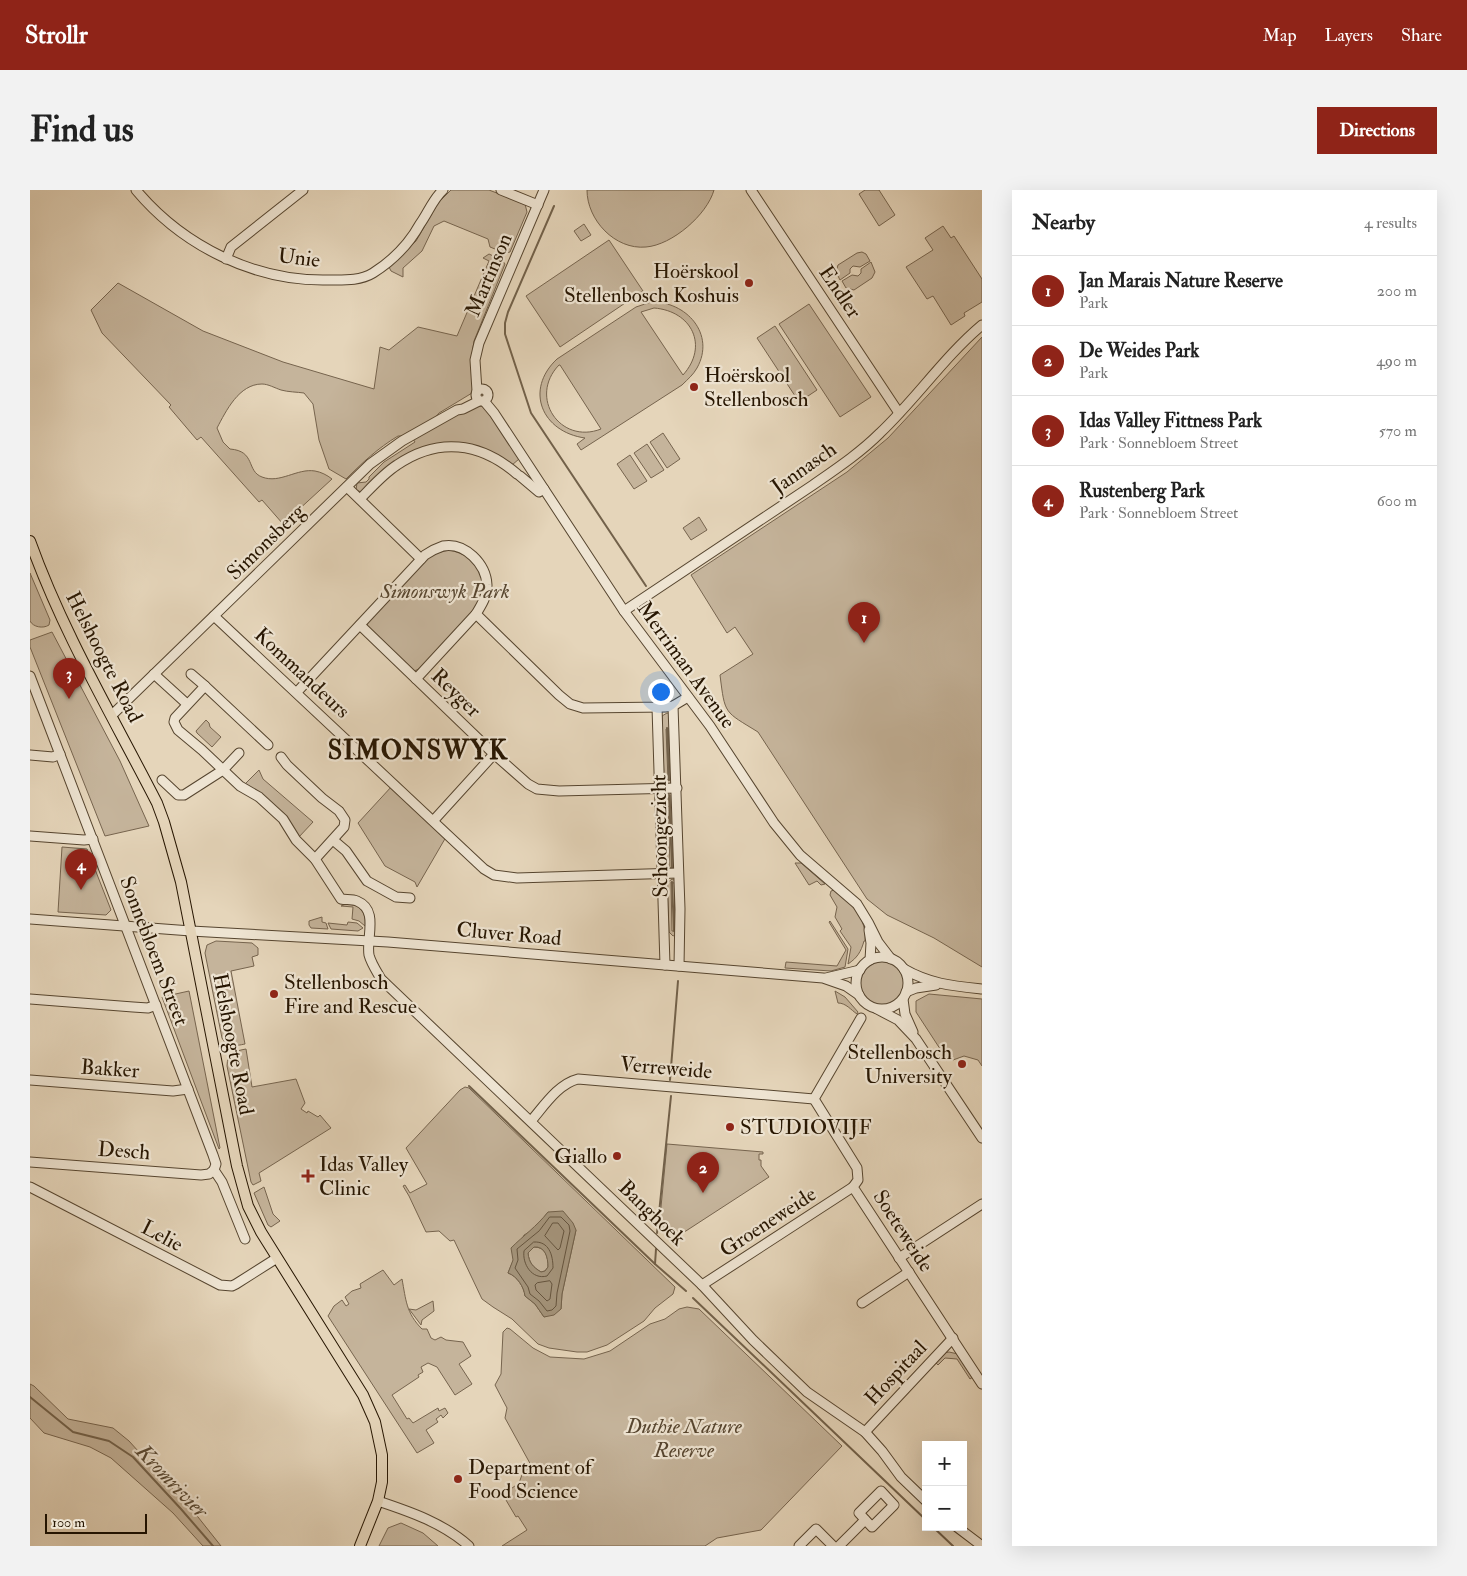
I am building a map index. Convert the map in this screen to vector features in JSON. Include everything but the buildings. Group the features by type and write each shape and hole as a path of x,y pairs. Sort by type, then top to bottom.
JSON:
{"main road":[{"name":"Helshoogte Road","path":"30,542 70,635 157,803 164,822 181,882 237,1166 254,1219 346,1366 370,1408 379,1437 382,1455 382,1482 378,1501 360,1546"}],"street":[{"name":"Unie","path":"136,190 161,217 197,244 226,258 264,271 306,280 348,280 364,277 381,267 402,250 419,227 434,200 444,190"},
{"path":"226,258 231,247 303,190"},
{"path":"501,190 538,204"},
{"name":"Martinson","path":"481,396 475,360 479,343 544,190"},
{"name":"Endler","path":"752,190 898,413"},
{"name":"Jannasch","path":"624,612 820,480 880,434 960,346 982,325"},
{"name":"Simonsberg","path":"112,715 383,454 402,441 481,396"},
{"name":"Merriman Avenue","path":"481,396 624,612 710,726 788,842 862,910 878,942 891,959"},
{"path":"360,499 395,466 410,457 433,449 452,446 473,449 491,456 517,473 539,492 544,489"},
{"path":"517,473 525,461"},
{"path":"347,487 421,559"},
{"path":"297,692 421,559 431,551 442,546 462,549 473,556 484,570 488,586 484,602 476,614 416,678"},
{"path":"476,614 570,704 590,709 657,707 673,706 688,697"},
{"name":"Kommandeurs","path":"214,616 434,820 484,869 494,875 506,878 678,874"},
{"name":"Reyger","path":"360,625 494,754 528,784 537,789 546,791 677,788"},
{"path":"154,674 187,704"},
{"path":"191,674 268,745"},
{"name":"Sonnebloem Street","path":"30,676 214,1156 216,1164 214,1170 222,1182 244,1239"},
{"path":"205,686 175,718 175,727 240,786 258,797 283,819 296,840 315,859 344,826 345,820 281,757"},
{"name":"Schoongezicht","path":"673,706 677,788 679,966"},
{"name":"Schoongezicht","path":"657,707 665,965"},
{"path":"162,780 178,795 184,795 223,770 239,753"},
{"path":"30,755 53,757 60,754"},
{"path":"434,820 494,754"},
{"path":"30,836 93,839"},
{"path":"333,840 346,851 367,880 396,897 410,898"},
{"name":"Banghoek","path":"315,859 341,899 358,901 367,909 370,916 369,953 382,979 702,1285 753,1340 807,1392 865,1432 901,1477 922,1497"},
{"name":"Cluver Road","path":"30,919 191,931 370,941 823,978 846,986 859,996"},
{"name":"Merriman Avenue","path":"868,922 871,943 870,960"},
{"path":"664,938 680,938"},
{"path":"942,985 904,969 891,959 880,958 870,960 860,970 856,986 859,996 867,1004 898,1020 916,1039 982,1138"},
{"path":"904,969 908,980 904,996 905,1014 916,1039"},
{"name":"Cluver Road","path":"823,978 860,970"},
{"path":"877,1009 889,1008 904,996 924,986 942,985 982,989"},
{"path":"30,999 148,1008 156,1005"},
{"path":"814,1099 860,1018"},
{"name":"Verreweide","path":"532,1121 561,1088 578,1079 814,1099"},
{"name":"Bakker","path":"30,1080 173,1091 188,1089"},
{"name":"Soeteweide","path":"814,1099 857,1168 858,1180 853,1187 982,1384"},
{"name":"Desch","path":"30,1162 201,1175 209,1174 214,1170"},
{"name":"Lelie","path":"30,1187 220,1285 232,1286 277,1258"},
{"name":"Groeneweide","path":"702,1285 853,1187"},
{"path":"899,1258 982,1204"},
{"path":"862,1303 909,1272"},
{"name":"Hospitaal","path":"865,1432 953,1338"},
{"path":"378,1501 419,1514 442,1526 469,1546"},
{"path":"839,1546 865,1520"},
{"path":"799,1546 816,1529 833,1546"},
{"path":"963,1531 982,1546"}],"green space":[{"path":"451,190 489,190 525,204 527,212 510,252 505,253 490,247 488,239 444,221 434,226 422,251 403,268 403,277 391,271 389,267 416,241 438,203"},
{"path":"587,190 714,190 704,209 677,235 656,245 635,247 624,244 614,238 597,222 588,201"},
{"path":"865,190 879,190 895,215 879,226 859,194"},
{"path":"584,224 591,235 581,241 574,231"},
{"path":"943,226 951,238 954,236 982,279 982,302 964,313 965,316 951,325 933,296 927,299 906,267 933,250 925,238"},
{"path":"609,240 643,291 560,347 526,296"},
{"path":"862,252 866,254 870,261 860,267 853,266 850,269 850,273 840,280 836,272 838,265 857,253"},
{"path":"489,254 502,260 505,264 474,341 471,361 474,390 439,413 434,419 403,436 398,436 371,456 346,479 329,469 319,440 313,404 304,393 284,391 262,384 247,388 234,400 217,428 223,442 230,449 244,453 257,474 269,479 275,479 302,472 315,471 332,479 283,524 262,500 259,502 201,437 197,440 169,407 171,405 102,333 91,310 118,283 203,331 283,362 374,389 380,347 389,350 418,327 457,336 489,261 483,258"},
{"path":"871,262 875,272 872,278 854,290 846,288 842,281 852,275 858,276 861,273 861,269"},
{"path":"651,302 664,303 686,313 700,332 703,343 702,355 697,368 682,385 581,450 577,444 585,438 570,434 558,427 549,419 542,408 541,384 547,371 557,359 636,307","holes":["654,308 678,316 687,323 692,332 695,342 695,353 691,364 683,375 641,312","560,365 601,429 586,432 573,430 562,424 553,415 548,404 547,391 550,378"]},
{"path":"809,304 871,397 840,417 779,324"},
{"path":"775,326 817,390 799,402 757,338"},
{"path":"982,337 982,967 934,938 887,915 867,899 758,732 738,720 728,711 723,698 720,675 753,654 735,627 727,633 691,575 847,472 888,438"},
{"path":"475,405 482,406 490,414 519,459 512,465 496,455 426,446 402,457 361,492 356,490 357,483 366,482 384,462 415,442 413,439"},
{"path":"663,433 680,459 667,468 650,442"},
{"path":"647,444 664,470 651,478 634,453"},
{"path":"630,455 647,481 634,489 617,464"},
{"path":"699,517 707,530 691,540 683,528"},
{"name":"Simonswyk Park","path":"449,550 464,555 475,564 482,582 482,596 464,623 419,669 414,671 367,626 368,622 425,560 437,553"},
{"path":"30,573 50,620 47,626 36,626 30,621"},
{"path":"52,632 120,761 149,826 105,836 30,647 30,640"},
{"path":"667,713 670,714 673,783 668,784 664,780 662,716","holes":["668,728 670,780 668,780 666,729"]},
{"path":"206,720 210,727 221,737 212,747 196,731"},
{"path":"259,770 263,779 313,822 298,838 244,785"},
{"path":"392,786 446,837 417,887 415,882 385,866 358,823"},
{"path":"667,792 674,794 675,870 668,870 667,868 664,795","holes":["670,795 673,867 670,868 668,796"]},
{"path":"62,847 87,849 111,910 106,915 58,912"},
{"path":"795,863 801,863 825,884 821,885 817,881 809,885"},
{"path":"672,879 676,881 675,935 673,936 669,932 667,883","holes":["671,882 674,883 675,931 672,931"]},
{"path":"834,890 857,912 861,918 865,933 865,941 860,952 848,964 851,947 840,931 842,929 835,917 837,907 830,895 831,891"},
{"path":"351,904 362,910 365,917 365,926 359,921 352,919 353,907 341,906"},
{"path":"322,917 322,922 326,923 328,929 311,928 309,921"},
{"path":"830,921 848,949 845,967 831,971 785,968 786,962 837,966 846,950"},
{"path":"348,922 357,923 363,928 358,931 331,929 328,923 347,925"},
{"path":"216,941 252,943 258,948 258,955 252,957 254,966 231,971 245,1044 229,1045 222,1038 205,953 207,945"},
{"path":"886,961 898,967 903,975 903,991 898,999 890,1004 878,1005 866,999 861,991 860,979 866,967 874,962"},
{"path":"189,991 220,1148 219,1149 162,997"},
{"path":"835,991 845,997 858,1012 857,1014 846,1005 838,1003"},
{"name":"Stellenbosch University","path":"929,994 982,999 982,1066 978,1060 964,1056 953,1060 946,1058 916,1012 916,1001"},
{"path":"246,1049 252,1087 296,1079 305,1103 301,1109 318,1117 320,1115 331,1128 259,1173 261,1181 253,1185 227,1066 228,1058 232,1053"},
{"path":"465,1087 469,1088 675,1287 673,1294 655,1308 644,1321 607,1345 587,1352 549,1348 538,1344 512,1319 482,1299 454,1240 450,1241 439,1231 426,1232 403,1186 405,1185 410,1193 427,1184 406,1148 460,1090","holes":["548,1212 576,1230 562,1294 561,1309 544,1317 535,1304 525,1296 522,1286 517,1279 508,1273 524,1235 536,1228"]},
{"path":"667,1144 763,1152 763,1154 759,1154 759,1160 761,1160 761,1166 769,1177 672,1240 659,1228"},
{"path":"264,1187 273,1214 280,1221 271,1227 268,1225 254,1193"},
{"path":"534,1247 538,1247 546,1253 548,1267 545,1271 541,1272 530,1262 528,1253"},
{"path":"383,1270 394,1285 402,1279 410,1312 422,1329 427,1329 431,1338 435,1340 441,1337 446,1340 463,1342 471,1356 459,1364 472,1384 455,1395 437,1367 428,1363 421,1367 423,1372 418,1375 419,1377 392,1395 407,1419 409,1418 413,1423 438,1408 439,1411 445,1408 448,1413 443,1418 441,1415 436,1419 438,1422 426,1430 434,1443 417,1453 328,1316 334,1306 342,1300 346,1306 349,1304 345,1297 352,1291 361,1288 360,1284"},
{"path":"433,1301 434,1311 422,1320 421,1325 409,1309 416,1310"},
{"name":"Duthie Nature Reserve","path":"687,1307 699,1309 842,1446 761,1530 717,1538 705,1546 502,1546 527,1530 518,1516 516,1517 503,1495 506,1492 509,1497 511,1496 508,1491 519,1483 523,1472 532,1467 505,1418 507,1408 495,1385 501,1374 503,1332 507,1328 510,1329 533,1348 550,1357 584,1359 610,1351 650,1324 665,1319 679,1309"},
{"path":"944,1353 958,1354 973,1377 970,1379 957,1359 945,1358 938,1365 935,1362"},
{"path":"30,1384 68,1419 113,1428 129,1441 198,1517 221,1546 203,1546 173,1513 111,1458 90,1447 44,1433 30,1418"},
{"path":"401,1523 423,1533 438,1546 379,1546 388,1528"}],"water":[{"path":"563,1211 576,1230 562,1294 561,1309 554,1315 544,1317 535,1304 525,1296 522,1286 517,1279 508,1273 513,1260 511,1248 548,1212","holes":["534,1247 538,1247 545,1253 548,1263 545,1271 541,1272 532,1264 528,1253"]}],"waterway":[{"path":"554,206 508,312 505,334 531,413 646,586"},
{"path":"667,728 669,780"},
{"path":"669,795 672,868"},
{"path":"672,882 674,931"},
{"path":"670,1080 678,981"},
{"path":"469,1086 655,1264 686,1291"},
{"path":"657,1233 671,1096"},
{"path":"655,1264 656,1249"},
{"path":"693,1298 922,1516"},
{"name":"Kromrivier","path":"30,1397 73,1432 109,1441 133,1457 213,1546"},
{"path":"937,1531 953,1546"}],"place":[{"name":"Hoërskool Stellenbosch Koshuis","path":"749,283"},
{"name":"Hoërskool Stellenbosch","path":"694,387"},
{"name":"Jan Marais Nature Reserve","path":"864,643"},
{"name":"Idas Valley Fittness Park","path":"69,699"},
{"name":"Rustenberg Park","path":"81,890"},
{"name":"Stellenbosch Fire and Rescue","path":"274,994"},
{"name":"Stellenbosch University","path":"962,1064"},
{"name":"STUDIOVIJF","path":"730,1127"},
{"name":"Giallo","path":"617,1156"},
{"name":"Idas Valley Clinic","path":"308,1176"},
{"name":"De Weides Park","path":"703,1193"},
{"name":"Department of Food Science","path":"458,1479"}],"district":[{"name":"SIMONSWYK","path":"418,751"}]}
